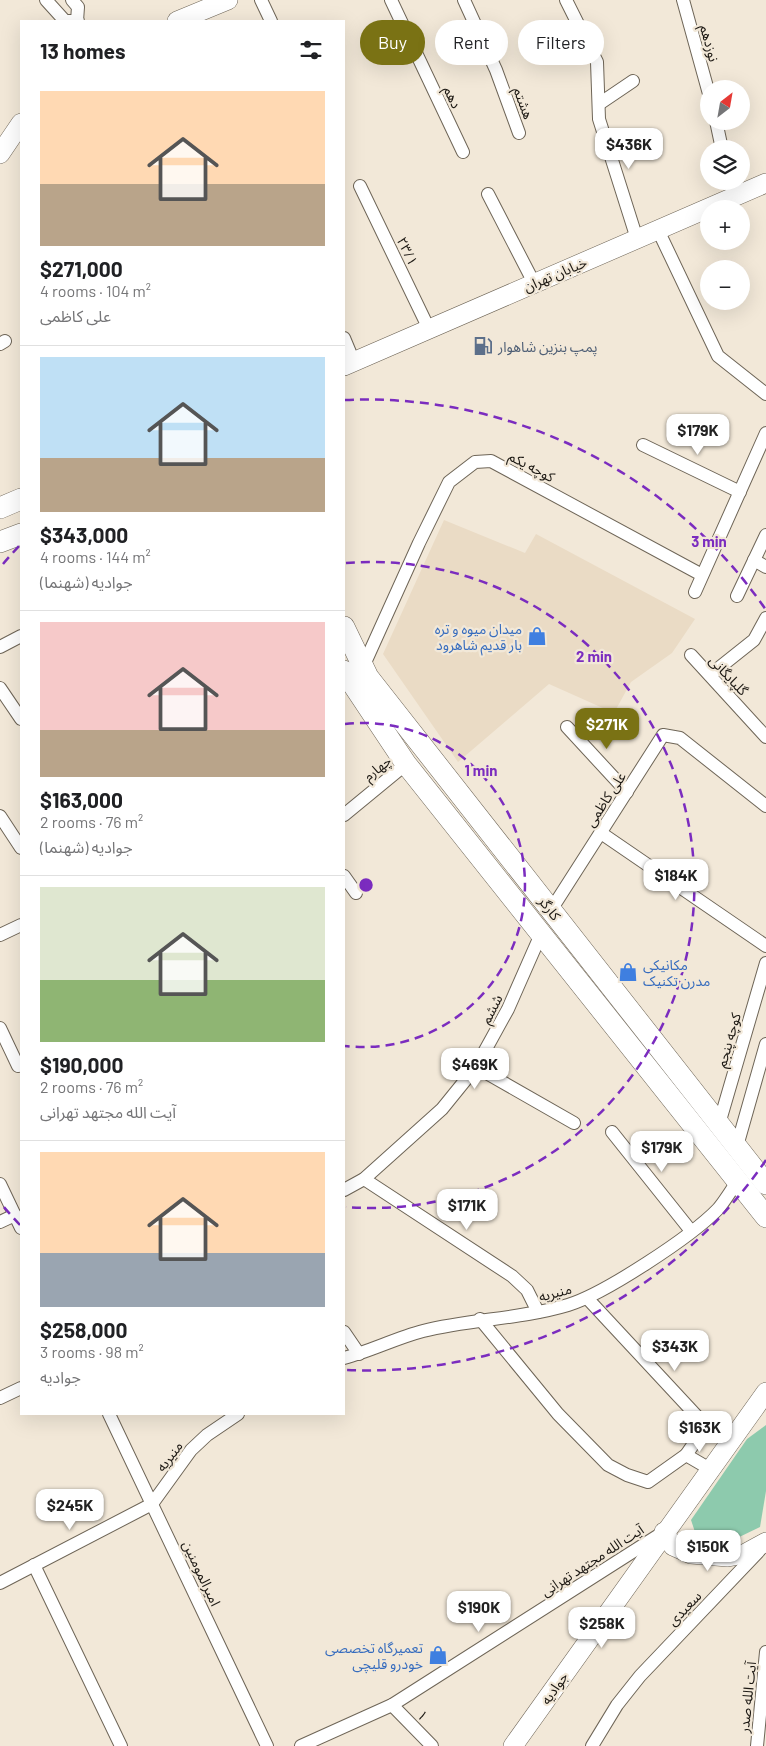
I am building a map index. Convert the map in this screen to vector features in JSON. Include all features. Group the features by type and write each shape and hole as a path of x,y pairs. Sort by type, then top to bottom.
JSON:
{"main road":[{"path":"0,508 20,499"},
{"path":"0,542 20,534"},
{"name":"کارگر","path":"345,632 353,669 406,764 766,1217"},
{"name":"کارگر","path":"353,669 368,678 766,1184"}],"street":[{"path":"46,0 64,20"},
{"path":"72,0 78,7 78,20"},
{"path":"181,20 228,0"},
{"path":"261,0 271,20"},
{"name":"دهم","path":"391,0 463,152"},
{"name":"هشتم","path":"464,0 496,70 519,133"},
{"path":"566,0 597,62 599,119 637,239"},
{"name":"نوزدهم","path":"683,0 705,80"},
{"path":"599,104 633,81"},
{"path":"0,154 20,128"},
{"name":"خیابان تهران","path":"750,186 766,183"},
{"name":"۲۳/۱","path":"360,186 429,329"},
{"name":"خیابان تهران","path":"349,364 658,230 730,190"},
{"path":"488,194 534,283"},
{"path":"658,230 718,356 766,394"},
{"path":"345,343 349,364"},
{"path":"695,592 766,433"},
{"path":"644,445 740,492"},
{"name":"کوچه یکم","path":"353,669 449,482 475,462 491,461 702,575"},
{"path":"737,596 766,535"},
{"path":"754,560 766,567"},
{"path":"710,675 754,640 766,618"},
{"path":"0,647 20,637"},
{"name":"گلپایگانی","path":"691,655 766,737"},
{"path":"0,688 20,718"},
{"path":"567,727 627,792"},
{"name":"علی کاظمی","path":"551,910 664,735 680,738 766,806"},
{"name":"چهارم","path":"345,813 406,764"},
{"path":"0,816 20,846"},
{"path":"601,833 766,946"},
{"path":"345,877 356,893"},
{"path":"0,935 20,925"},
{"name":"ششم","path":"345,1189 364,1179 442,1109 476,1067 508,1010 541,934"},
{"name":"کوچه پنجم","path":"719,1124 766,963"},
{"path":"1,1034 18,1066"},
{"path":"736,1146 766,1044"},
{"path":"476,1067 574,1123"},
{"path":"612,1132 692,1231"},
{"path":"364,1179 512,1276 527,1290 538,1312"},
{"name":"منیریه","path":"345,1358 421,1331 480,1319 538,1312 587,1298 651,1259 692,1231 718,1209 738,1181"},
{"path":"0,1184 20,1226"},
{"path":"0,1222 15,1215"},
{"path":"480,1319 558,1414 608,1465 626,1475 648,1482 686,1455 706,1426 587,1298"},
{"path":"345,1333 359,1354"},
{"path":"0,1398 20,1388"},
{"name":"جوادیه","path":"513,1746 664,1532 766,1392"},
{"name":"امیرالمومنین","path":"109,1415 268,1746"},
{"name":"منیریه","path":"152,1504 192,1450 208,1435 237,1415"},
{"path":"686,1455 710,1469"},
{"path":"0,1583 152,1504"},
{"path":"664,1532 673,1546 691,1554 728,1557 744,1554 766,1543"},
{"name":"آیت الله مجتهد تهرانی","path":"301,1746 392,1705 664,1532"},
{"name":"سعیدی","path":"592,1746 617,1705 640,1676 766,1543"},
{"path":"34,1565 121,1746"},
{"name":"آیت الله صدر","path":"757,1746 766,1652"},
{"name":"۱","path":"392,1705 432,1746"}],"shaded area":[{"name":"میدان میوه و تره بار قدیم شاهرود","path":"444,520 525,553 536,534 695,619 672,653 631,682 614,713 549,684 458,762 383,654"}],"green space":[{"path":"766,1425 766,1491 760,1527 731,1541 697,1538 691,1520 747,1439"}],"place":[{"name":"پمپ بنزین شاهوار","path":"483,346"},
{"name":"میدان میوه و تره بار قدیم شاهرود","path":"537,636"},
{"name":"مکانیکی مدرن تکنیک","path":"628,972"},
{"name":"تعمیرگاه تخصصی خودرو قلیچی","path":"438,1655"}]}
